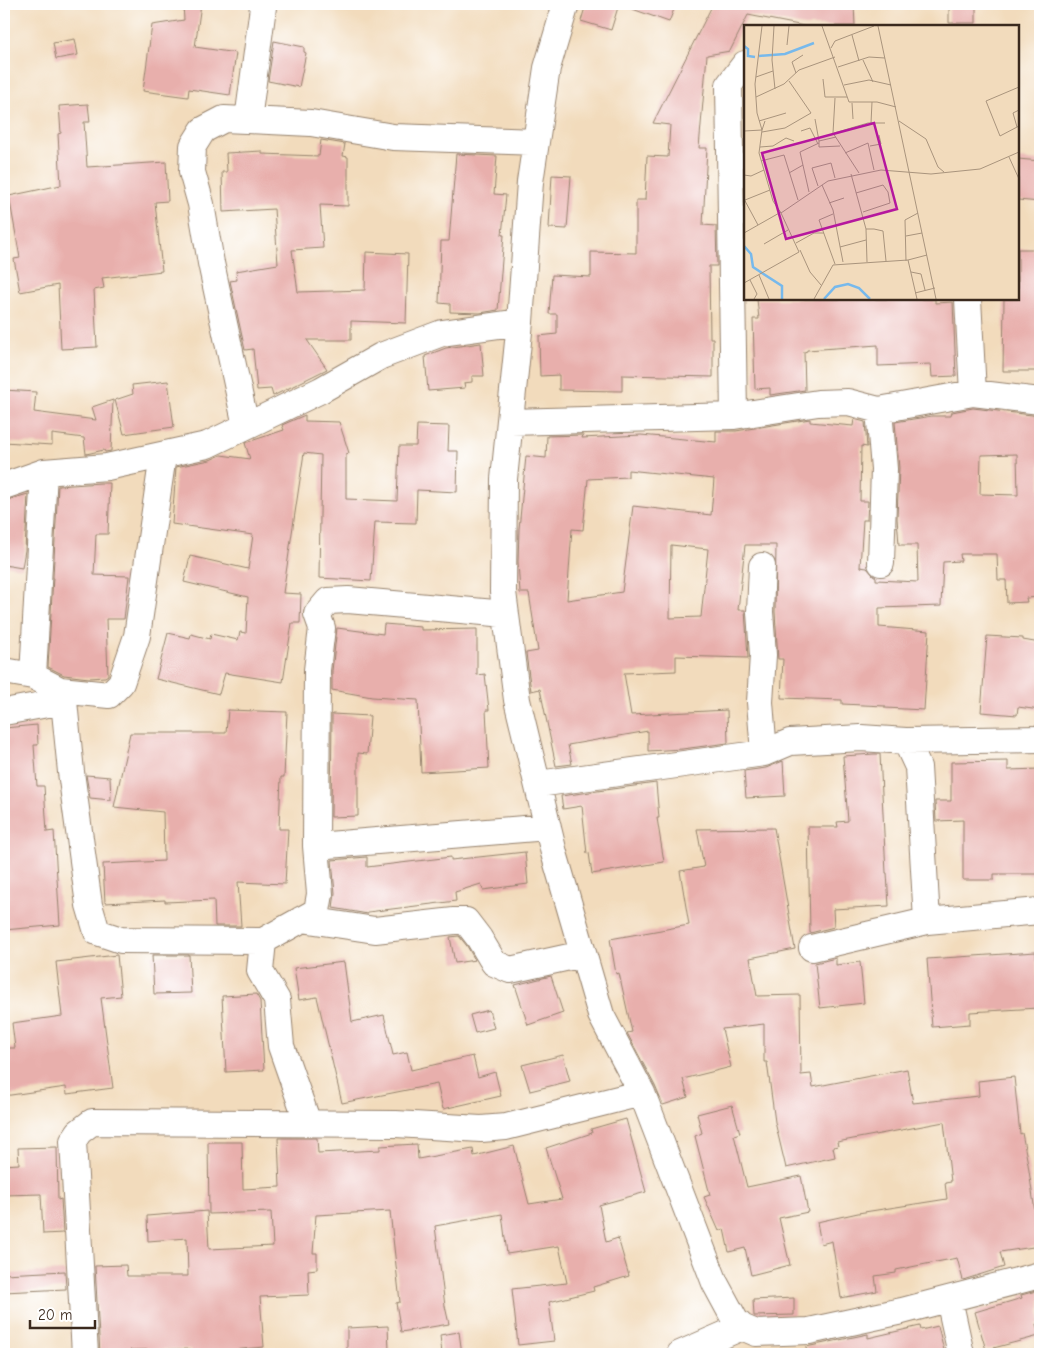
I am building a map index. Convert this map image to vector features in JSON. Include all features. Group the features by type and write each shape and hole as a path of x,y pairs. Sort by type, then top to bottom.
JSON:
{"street":[{"path":"248,120 262,4"},
{"path":"566,4 547,68 530,182 520,322 504,479 503,592 517,700 548,827 601,1015 642,1093 715,1283 735,1320 734,1338"},
{"path":"734,416 729,85 744,65"},
{"path":"246,426 211,263 201,204 192,172 193,146 203,130 224,119 310,123 392,137 536,142"},
{"path":"968,300 973,392"},
{"path":"4,486 44,472 107,467 206,445 321,390 381,356 442,332 520,322"},
{"path":"510,422 734,416 818,402 848,402 879,410 973,392 1040,401"},
{"path":"879,410 884,469 881,563"},
{"path":"4,712 62,695 109,694 121,683 137,636 163,455"},
{"path":"33,676 44,472"},
{"path":"762,566 760,612 763,654 760,702 764,753"},
{"path":"62,695 89,905 97,932 121,940 263,940 317,911 320,894 316,846 317,670 322,628 318,614 328,602 348,600 506,614"},
{"path":"4,671 33,676 62,695"},
{"path":"538,784 764,753 790,742 861,738 906,740 1040,739"},
{"path":"906,740 918,767 927,921"},
{"path":"316,846 548,827"},
{"path":"812,948 927,921 1040,911"},
{"path":"302,919 375,930 466,921 494,963 510,970 583,954"},
{"path":"263,940 260,971 277,1000 281,1046 308,1123"},
{"path":"85,1354 73,1141 78,1132 92,1122 396,1124 481,1129 506,1127 642,1093"},
{"path":"680,1354 734,1338 756,1334 810,1332 902,1311 1040,1275"},
{"path":"949,1299 961,1354"}],"building":[{"path":"183,4 201,4 195,47 236,53 230,95 189,89 188,97 143,91 152,25 184,20"},
{"path":"586,4 619,4 611,30 581,21"},
{"path":"625,4 676,4 669,22 624,6"},
{"path":"713,4 854,4 855,25 799,25 748,15 730,51 707,55 699,148 707,148 703,225 716,226 717,266 709,266 710,338 713,338 713,377 622,375 622,391 559,390 559,375 540,376 539,336 557,334 557,314 549,314 552,275 591,277 591,252 636,253 636,200 645,200 647,156 668,157 670,125 653,123"},
{"path":"949,4 976,4 976,23 949,23"},
{"path":"75,39 78,55 56,59 53,43"},
{"path":"274,41 304,47 304,52 306,53 299,87 268,81"},
{"path":"88,104 90,122 84,122 87,167 166,162 168,201 155,202 162,271 102,278 104,288 94,290 97,347 61,349 58,285 20,292 14,259 20,258 9,196 61,185 58,134 61,133 59,106"},
{"path":"321,140 345,144 343,156 348,157 348,206 320,205 323,248 292,250 298,292 365,290 366,252 408,254 406,323 351,321 351,340 307,340 327,369 273,396 271,389 257,390 253,349 245,350 230,281 237,280 236,271 278,264 274,209 223,212 222,172 227,172 226,153 262,151 262,154 319,156"},
{"path":"456,154 497,156 494,194 506,195 498,310 480,313 450,312 450,304 439,303 441,241 449,241"},
{"path":"1019,159 1040,161 1040,202 1019,200"},
{"path":"552,175 571,176 567,229 549,228"},
{"path":"1019,249 1040,249 1040,371 1003,371 1004,300 1019,300"},
{"path":"757,300 935,300 935,303 953,302 956,376 932,377 931,364 878,366 878,345 807,350 804,352 805,390 770,395 770,388 755,389 753,319 759,319"},
{"path":"481,343 484,376 472,376 472,382 464,383 465,388 428,391 425,356 446,348"},
{"path":"168,381 174,427 124,434 115,400 133,394 132,385"},
{"path":"4,390 36,392 34,412 96,420 92,407 113,400 111,451 105,452 104,450 86,454 84,438 52,434 52,445 4,442"},
{"path":"973,408 1040,416 1040,597 1026,598 1027,602 1007,603 1006,580 998,580 997,554 960,554 961,561 943,562 941,606 879,608 879,627 929,631 924,710 842,704 842,700 781,698 783,659 778,659 775,612 776,545 745,545 738,610 745,610 748,658 676,656 676,671 624,673 631,715 727,710 728,743 648,751 648,731 568,745 572,764 556,766 540,689 531,691 526,653 538,651 529,593 520,593 518,562 526,456 546,458 547,436 583,435 582,438 641,435 716,442 716,431 736,431 810,419 810,422 853,426 854,419 865,422 867,447 861,446 860,501 868,501 867,520 863,520 860,567 867,568 876,577 876,580 918,582 917,545 899,545 897,518 899,468 895,422 932,416 951,416 952,412","holes":["1017,454 1018,495 980,494 981,455","628,470 714,479 711,515 633,506 622,592 567,600 572,529 583,530 588,479 628,477","671,545 708,549 701,617 670,618"]},
{"path":"305,415 305,421 339,422 349,453 346,454 346,499 397,501 399,446 416,446 417,425 449,426 448,451 458,451 457,492 417,490 416,523 375,522 371,581 319,578 321,455 304,453 283,593 301,594 300,623 292,623 283,682 225,673 219,694 156,679 168,633 190,638 191,634 210,639 211,634 238,640 240,632 246,633 248,597 184,582 190,556 248,569 253,535 172,524 176,467 210,460 221,455 250,459 245,443 284,430 282,425"},
{"path":"110,483 108,534 96,534 94,575 129,576 124,619 106,619 108,675 105,677 89,678 64,675 48,667 58,486"},
{"path":"28,494 25,550 22,568 4,565 4,501"},
{"path":"384,624 421,627 421,630 477,629 477,675 485,674 489,710 486,710 489,768 421,772 418,700 372,697 332,690 332,671 337,628 383,634"},
{"path":"987,636 1023,638 1023,640 1040,643 1040,710 1018,707 1017,715 981,712"},
{"path":"228,710 287,712 284,777 281,777 279,829 288,829 285,884 238,882 241,926 215,926 214,900 105,903 103,864 164,861 163,812 114,807 130,733 226,733"},
{"path":"332,714 370,716 367,754 358,753 358,816 331,817"},
{"path":"37,725 38,745 34,745 37,786 44,786 47,832 54,831 60,925 4,930 4,728"},
{"path":"880,754 889,906 833,909 834,927 810,933 808,827 838,827 837,822 848,821 843,756"},
{"path":"783,761 785,796 746,798 744,771 766,768"},
{"path":"1008,761 1008,770 1040,769 1040,874 994,874 994,880 963,880 963,820 936,821 935,801 951,801 951,762"},
{"path":"86,775 110,777 111,800 90,798"},
{"path":"656,783 659,818 657,818 664,862 592,874 589,853 587,854 582,806 563,809 561,796"},
{"path":"774,828 795,949 750,958 757,996 800,995 801,1075 811,1074 813,1087 907,1069 913,1103 979,1096 978,1081 1014,1077 1020,1134 1022,1133 1028,1164 1040,1246 1000,1252 1004,1267 963,1280 957,1258 896,1270 896,1273 875,1276 877,1291 841,1298 832,1241 821,1244 817,1222 858,1213 947,1199 945,1183 951,1182 944,1122 837,1142 838,1146 833,1147 835,1157 786,1168 775,1122 767,1062 764,1062 764,1024 722,1029 731,1067 683,1079 688,1097 663,1105 627,1033 632,1032 619,973 616,974 610,939 689,925 680,871 704,867 697,829"},
{"path":"525,852 528,884 483,890 481,884 455,892 456,901 368,912 368,914 333,908 335,893 332,860 367,857 367,867 451,857 451,860"},
{"path":"459,936 475,960 455,963 450,937"},
{"path":"1036,952 1038,1008 970,1012 970,1024 932,1027 927,959"},
{"path":"117,955 121,996 101,998 113,1088 67,1094 66,1087 4,1096 4,1048 15,1048 12,1023 62,1016 56,962"},
{"path":"152,955 189,955 191,993 154,994"},
{"path":"836,958 836,965 860,962 864,1003 820,1008 815,963"},
{"path":"344,962 352,1022 384,1015 393,1055 407,1052 411,1070 473,1056 478,1077 495,1072 501,1096 443,1109 437,1084 342,1103 317,997 299,1000 294,968"},
{"path":"551,976 563,1013 528,1025 515,985"},
{"path":"256,994 260,1001 264,1070 226,1072 222,996"},
{"path":"489,1010 494,1028 475,1033 470,1015"},
{"path":"563,1055 570,1081 530,1091 522,1065"},
{"path":"732,1105 740,1133 734,1135 747,1187 801,1176 808,1212 779,1218 790,1265 751,1275 745,1248 729,1252 724,1229 719,1231 704,1197 710,1195 695,1136 702,1133 697,1114"},
{"path":"626,1119 646,1192 599,1205 606,1242 618,1238 629,1276 593,1287 594,1291 549,1302 554,1341 518,1345 512,1289 567,1283 559,1246 507,1254 502,1214 435,1226 449,1324 401,1332 396,1303 400,1302 390,1211 316,1215 313,1253 317,1253 317,1269 308,1270 309,1295 260,1297 264,1347 212,1352 213,1354 192,1354 191,1349 130,1350 130,1354 100,1354 95,1266 126,1265 127,1276 188,1276 187,1238 148,1241 147,1216 207,1211 209,1249 273,1246 271,1212 209,1214 208,1142 242,1142 243,1189 280,1187 278,1138 317,1138 318,1153 380,1150 380,1146 417,1144 418,1159 473,1149 474,1156 514,1146 529,1204 562,1199 546,1148 592,1133 591,1129"},
{"path":"57,1147 58,1200 61,1199 63,1233 43,1234 41,1194 4,1195 4,1165 19,1164 18,1148"},
{"path":"65,1271 66,1289 4,1292 4,1274"},
{"path":"1040,1290 1040,1323 1036,1324 1039,1336 986,1350 975,1312 1022,1298 1021,1295"},
{"path":"794,1298 794,1315 754,1316 753,1300"},
{"path":"388,1326 389,1350 383,1350 383,1354 347,1354 347,1328"},
{"path":"920,1326 921,1330 938,1326 945,1354 807,1354 806,1347 868,1334 868,1338"},
{"path":"459,1332 462,1354 442,1354 440,1335"}]}
